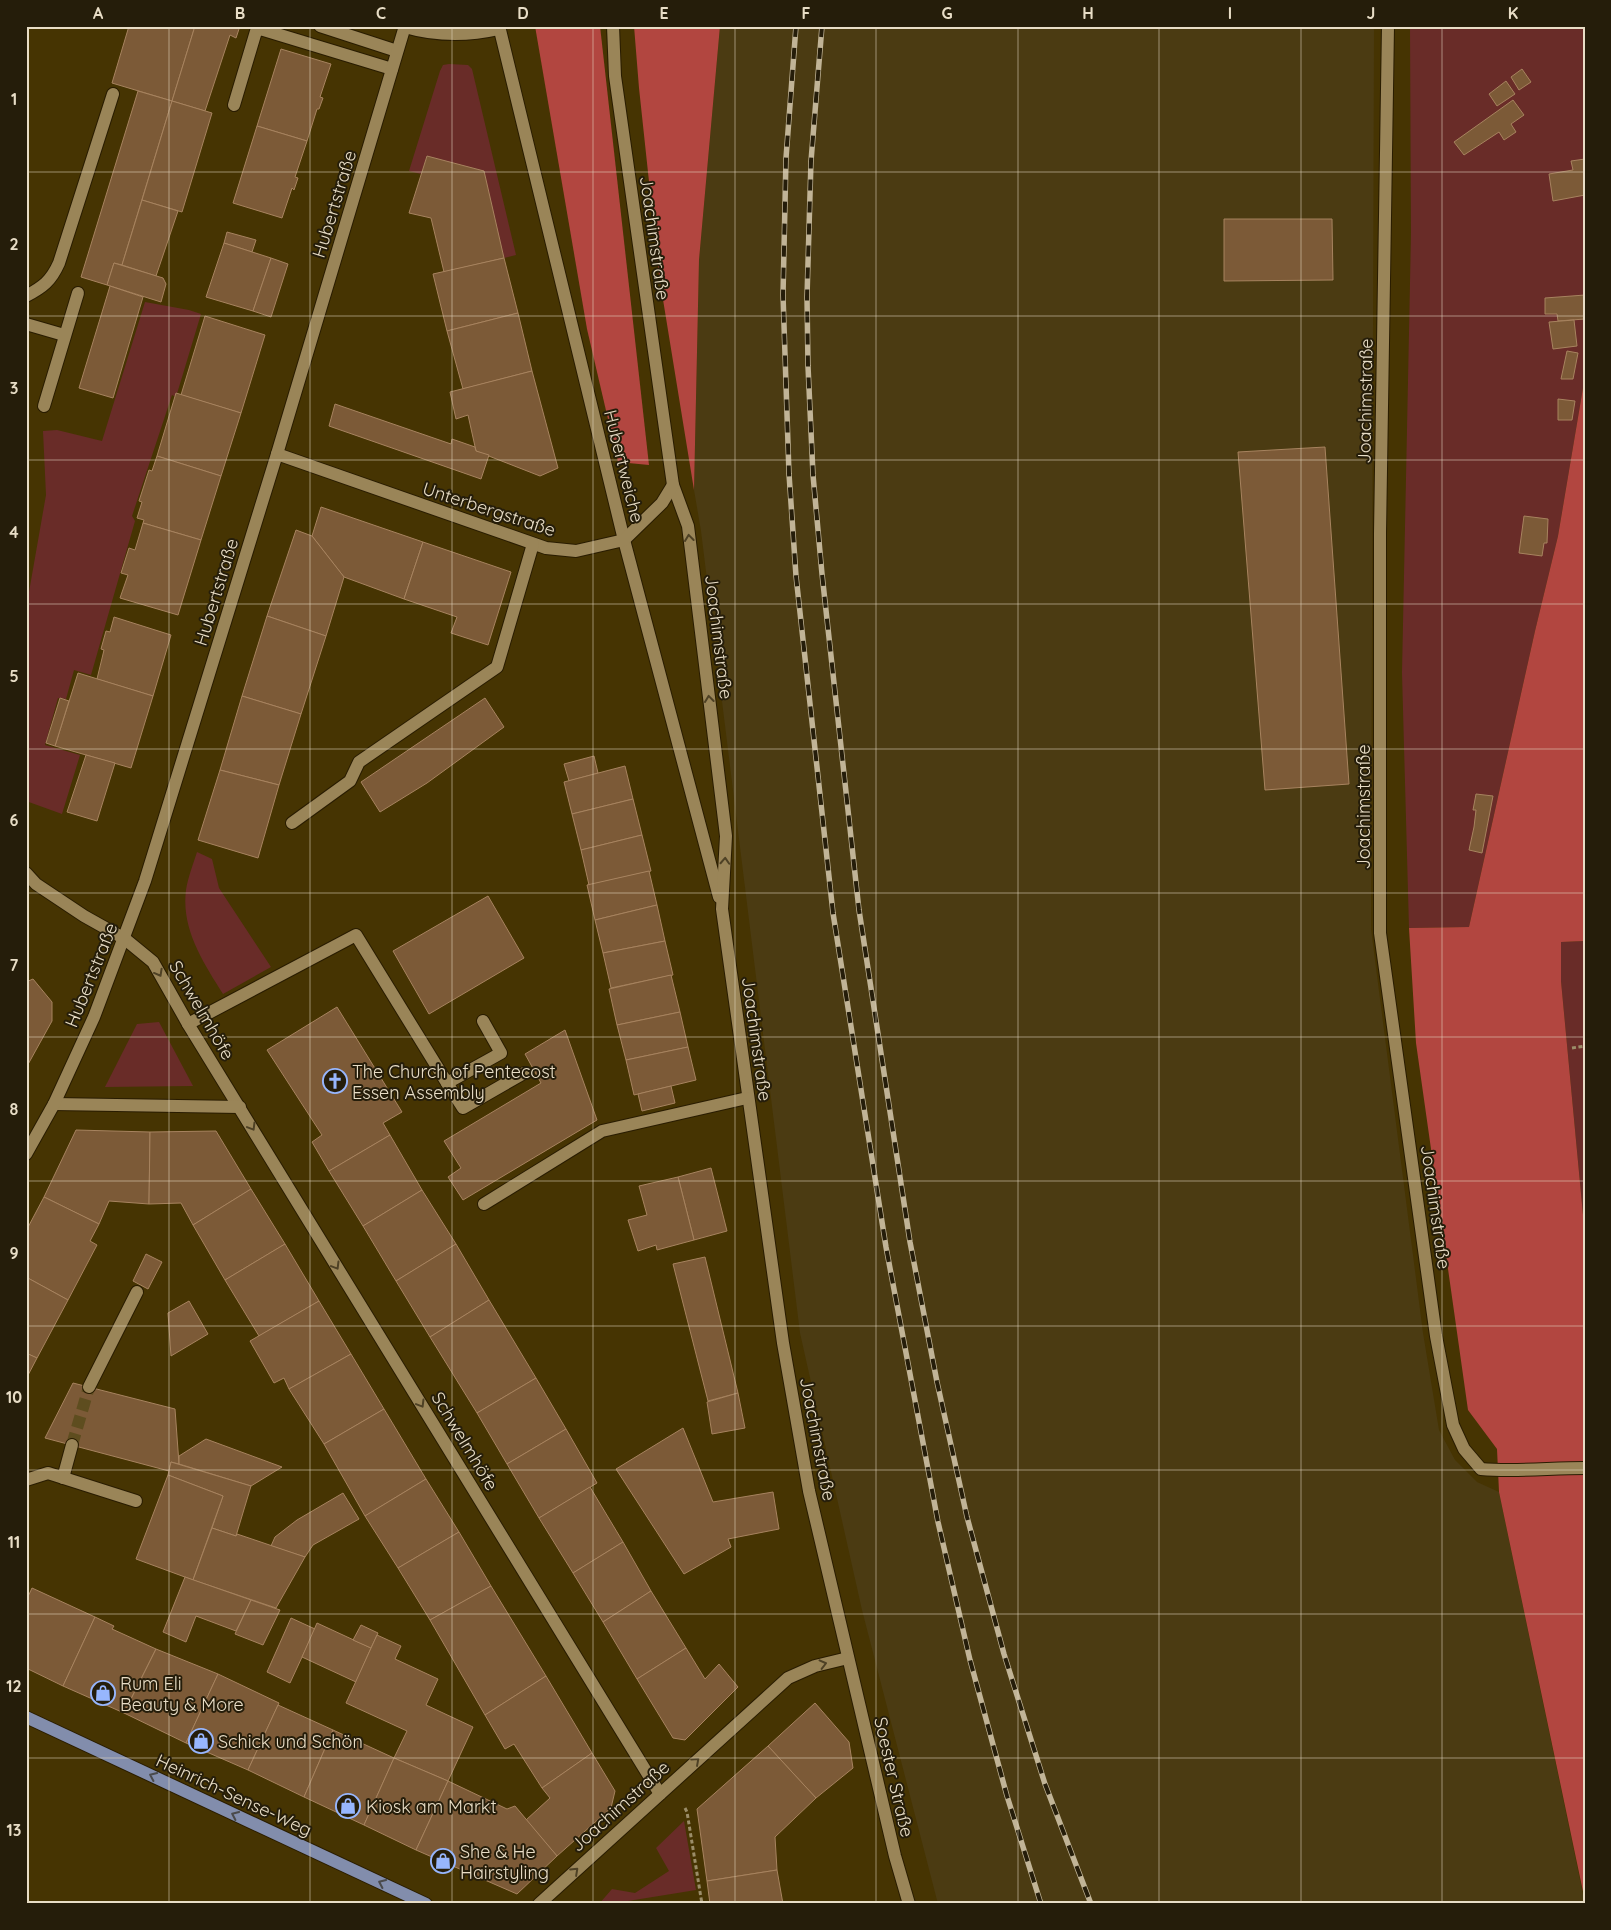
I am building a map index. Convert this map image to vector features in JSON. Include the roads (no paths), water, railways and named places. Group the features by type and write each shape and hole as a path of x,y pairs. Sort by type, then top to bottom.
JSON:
{"main road":[{"name":"Heinrich-Sense-Weg","path":"26,1717 426,1904"}],"street":[{"path":"320,26 398,51"},
{"name":"Joachimstraße","path":"539,1904 788,1678 816,1666 848,1658 804,1463 783,1343 747,1098 722,909 725,826 688,526 672,484 615,76 613,26"},
{"name":"Joachimstraße","path":"1388,26 1380,533 1380,933 1436,1336 1453,1425 1464,1449 1481,1469 1509,1471 1538,1468 1585,1468"},
{"name":"Hubertstraße","path":"26,1154 54,1104 94,1017 125,939 148,872 405,27"},
{"name":"Hubertweiche","path":"405,27 437,34 477,34 499,27 624,540 722,909"},
{"path":"234,105 257,28 392,69"},
{"path":"26,296 39,289 53,277 113,94"},
{"path":"44,406 78,293"},
{"path":"26,324 64,335"},
{"name":"Unterbergstraße","path":"276,454 546,548 576,551 624,540"},
{"path":"624,540 662,503 672,484"},
{"path":"292,823 350,781 359,762 497,667 533,544"},
{"name":"Schwelmhöfe","path":"26,874 36,884 84,916 125,939 153,962 188,1024 660,1794"},
{"path":"188,1024 356,935 463,1108 524,1073"},
{"path":"447,1083 501,1053 483,1021"},
{"path":"484,1204 602,1131 747,1098"},
{"path":"54,1104 240,1107"},
{"path":"90,1387 137,1292"},
{"path":"64,1478 72,1445"},
{"path":"26,1480 48,1473 136,1501"},
{"name":"Soester Straße","path":"848,1658 895,1856 910,1904"}],"tunnel":[{"path":"72,1445 89,1387"}],"railway":[{"path":"796,26 786,158 783,295 789,474 796,576 833,913 886,1247 938,1522 970,1660 1007,1796 1041,1904"},
{"path":"822,26 811,161 807,297 808,366 813,475 822,574 859,910 910,1242 937,1382 967,1517 1004,1654 1045,1784 1091,1904"}],"place":[{"name":"The Church of Pentecost Essen Assembly","path":"335,1081"},
{"name":"Rum Eli Beauty & More","path":"103,1693"},
{"name":"Schick und Schön","path":"201,1741"},
{"name":"Kiosk am Markt","path":"348,1806"},
{"name":"She & He Hairstyling","path":"443,1861"}]}
